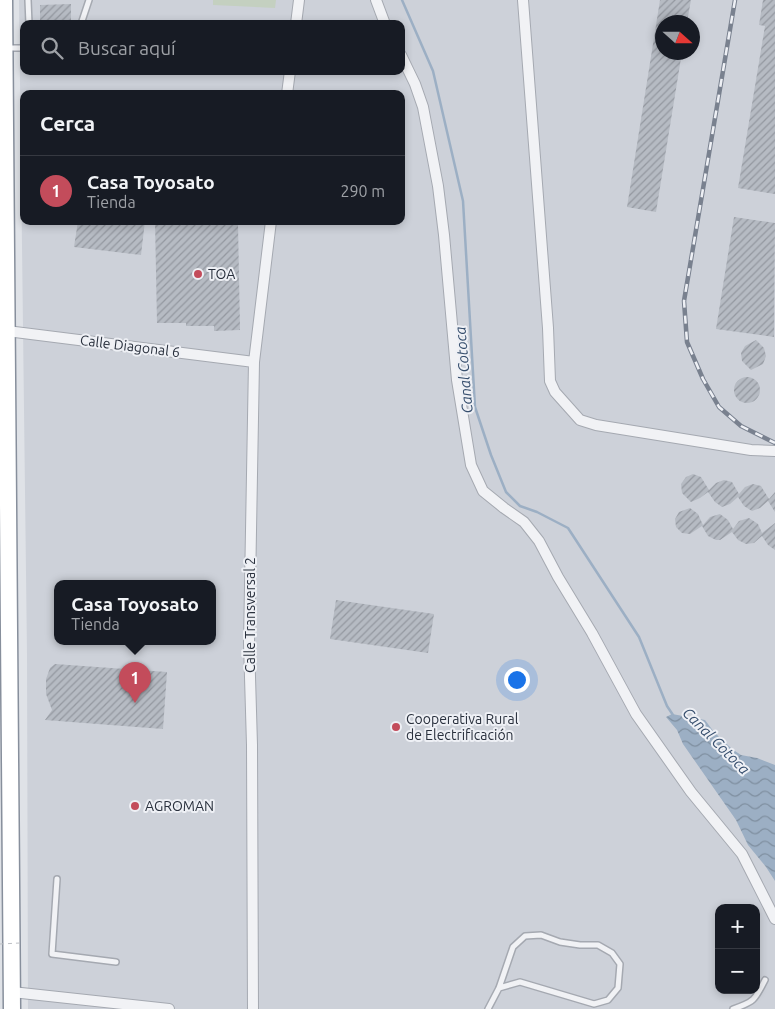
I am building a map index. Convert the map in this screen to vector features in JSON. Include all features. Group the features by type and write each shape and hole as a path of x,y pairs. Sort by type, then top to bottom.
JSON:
{"highway":[{"path":"4,0 12,1009"}],"street":[{"path":"296,20 299,0"},
{"path":"376,0 384,20"},
{"path":"523,0 550,381 555,392 580,420 596,425 751,450 775,451"},
{"path":"405,63 423,107 438,186 457,380 471,465 484,491 524,522 539,541 636,714 691,792 742,854 775,919"},
{"path":"288,90 289,75"},
{"name":"Calle Transversal 2","path":"253,1009 252,745 249,643 254,362 271,225"},
{"name":"Calle Diagonal 6","path":"7,331 254,362"},
{"path":"12,992 169,1009"}],"lane":[{"path":"28,0 28,20"},
{"path":"82,20 89,0"},
{"path":"4,48 20,48"},
{"path":"57,879 52,954 116,962"},
{"path":"488,1009 499,988 513,947 525,936 541,935 560,942 598,945 612,953 620,964 618,988 608,1000 594,1004 520,982 499,988"},
{"path":"733,1009 747,1005 756,997 765,980"}],"path":[{"path":"0,944 20,943"}],"shaded area":[{"path":"19,0 775,0 775,1009 28,1009 27,654 22,225 405,225 405,90 20,90"}],"green space":[{"path":"213,0 276,0 275,8 213,5"}],"water":[{"path":"672,714 705,720 714,732 741,755 757,758 775,765 775,881 748,845 736,820 683,744 677,730 666,717"}],"building":[{"path":"660,0 691,0 688,15 658,15"},
{"path":"763,0 775,0 775,194 738,188 765,26 759,25"},
{"path":"71,4 71,20 40,20 40,5"},
{"path":"655,31 655,60 681,60 656,212 627,207"},
{"path":"734,217 775,223 774,337 716,329"},
{"path":"77,225 145,225 141,255 74,247"},
{"name":"TOA","path":"155,225 238,225 240,330 214,331 214,326 186,326 186,323 157,323"},
{"path":"756,340 764,348 766,356 763,364 751,370 742,361 741,353 745,346"},
{"path":"747,377 756,381 760,390 756,399 747,403 738,399 734,390 738,381"},
{"path":"693,474 701,477 709,490 716,483 724,480 732,482 739,494 745,487 753,484 761,486 769,499 775,492 775,512 768,501 760,508 752,511 744,506 738,497 730,504 722,507 715,502 708,492 691,502 682,493 681,484 686,477"},
{"path":"690,508 698,514 703,525 710,517 720,514 728,520 733,529 739,521 749,518 758,524 762,533 775,523 775,550 768,545 762,536 754,543 746,544 738,540 732,532 720,540 716,540 708,536 702,526 690,534 682,533 676,527 675,519 679,512"},
{"path":"336,600 434,614 428,653 330,639"},
{"path":"55,664 167,672 163,729 45,720 52,710 46,694 46,679 50,668"}],"waterway":[{"name":"Canal Cotoca","path":"402,0 433,71 463,201 475,407 491,455 506,492 520,506 537,512 568,528 639,637 667,706 673,715"}],"railway":[{"path":"735,0 684,301 687,342 703,379 719,407 741,426 775,443"}],"place":[{"name":"TOA","path":"198,274"},
{"name":"Casa Toyosato","path":"135,703"},
{"name":"Cooperativa Rural de Electrificación","path":"396,727"},
{"name":"AGROMAN","path":"135,806"}]}
